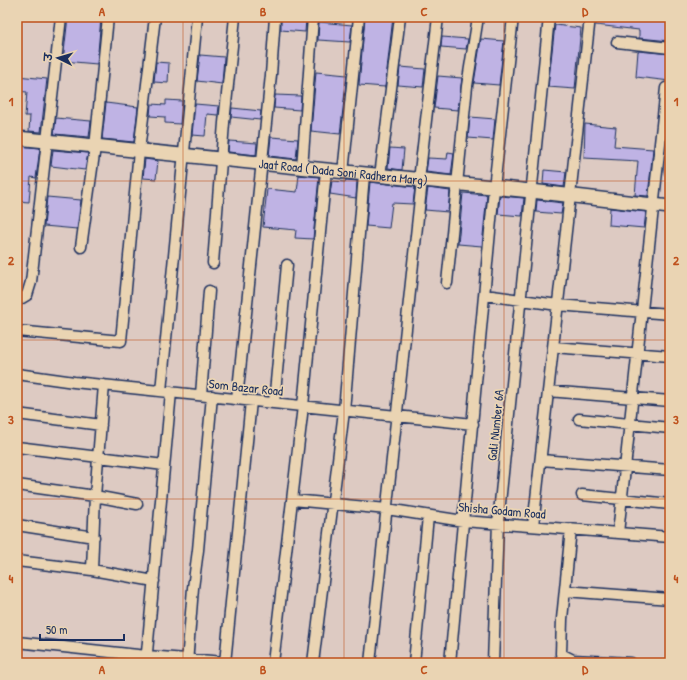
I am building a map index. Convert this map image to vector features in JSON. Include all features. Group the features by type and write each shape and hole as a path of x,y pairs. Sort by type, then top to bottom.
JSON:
{"street":[{"path":"17,301 27,295 31,282 61,17"},
{"path":"81,247 95,146 108,17"},
{"path":"17,330 121,341 139,151 155,17"},
{"path":"146,660 164,465 166,392 183,156 197,17"},
{"path":"213,263 221,160 235,17"},
{"path":"237,399 260,164 271,75 275,17"},
{"path":"302,169 313,17"},
{"path":"343,172 359,17"},
{"path":"380,176 400,17"},
{"path":"370,663 398,416 420,180 438,17"},
{"path":"447,283 467,86 478,17"},
{"path":"450,663 494,188 513,17"},
{"name":"Gali Number 6A","path":"493,663 498,524 549,17"},
{"path":"533,526 590,17"},
{"path":"617,42 670,48"},
{"path":"618,533 639,353 666,88"},
{"name":"Jaat Road ( Dada Soni Radhera Marg)","path":"17,138 302,169 531,191 670,207"},
{"path":"273,663 303,406 326,171"},
{"path":"313,663 344,411 364,174"},
{"path":"274,403 287,265"},
{"path":"200,395 209,291"},
{"path":"485,295 558,305 643,310 670,314"},
{"path":"553,347 670,356"},
{"name":"Som Bazar Road","path":"17,374 166,392 473,424"},
{"path":"92,570 95,496 104,385"},
{"path":"548,391 670,401"},
{"path":"188,661 193,588 198,550 212,396"},
{"path":"17,642 146,660 225,663 250,401"},
{"path":"17,414 101,425"},
{"path":"579,419 670,428"},
{"path":"17,447 164,465"},
{"path":"541,460 670,470"},
{"path":"17,485 95,496 136,504"},
{"path":"582,495 670,504"},
{"name":"Shisha Godam Road","path":"292,500 387,509 463,521 670,536"},
{"path":"414,663 428,516"},
{"path":"17,525 94,536"},
{"path":"571,529 560,650 563,656 573,662 631,663"},
{"path":"17,561 92,570 154,581"},
{"path":"565,591 670,599"}],"building":[{"path":"68,17 101,17 97,64 63,61"},
{"path":"281,17 306,19 305,32 281,30"},
{"path":"365,17 393,17 385,87 359,85"},
{"path":"596,17 670,17 670,41 639,38 639,30 596,25"},
{"path":"319,22 352,25 350,42 318,40"},
{"path":"555,25 581,28 575,89 548,87"},
{"path":"442,37 468,39 466,49 441,47"},
{"path":"481,39 504,41 499,85 474,83"},
{"path":"638,51 670,54 670,81 636,77"},
{"path":"200,55 224,57 222,84 197,81"},
{"path":"156,62 169,63 168,83 154,82"},
{"path":"400,67 425,69 423,87 398,85"},
{"path":"316,72 347,75 340,134 311,131"},
{"path":"17,76 47,79 41,132 29,131 30,116 25,116 27,92 17,91"},
{"path":"438,76 462,78 458,110 434,108"},
{"path":"275,95 301,96 300,110 274,108"},
{"path":"166,100 182,101 180,124 165,123 165,117 150,116 151,104 166,105"},
{"path":"106,103 138,107 134,142 102,139"},
{"path":"195,104 219,106 218,115 207,114 205,136 192,135"},
{"path":"232,108 261,111 260,120 231,117"},
{"path":"470,117 495,119 493,140 468,138"},
{"path":"56,118 91,121 89,137 54,134"},
{"path":"585,124 616,127 614,146 653,149 648,196 635,195 638,161 584,158"},
{"path":"271,137 298,139 296,159 269,156"},
{"path":"229,141 257,143 256,155 228,152"},
{"path":"17,146 40,148 36,178 31,177 29,202 17,201"},
{"path":"390,148 404,149 402,170 388,168"},
{"path":"53,150 88,153 85,170 51,166"},
{"path":"448,152 454,153 451,175 426,172 428,158 447,159"},
{"path":"145,159 158,161 156,179 143,178"},
{"path":"544,170 566,172 564,187 543,184"},
{"path":"299,175 319,177 313,239 295,238 296,230 263,227 267,189 297,192"},
{"path":"346,180 357,181 356,198 330,194 332,181 345,182"},
{"path":"370,182 415,187 413,204 392,203 389,228 366,226"},
{"path":"428,188 450,191 448,212 425,210"},
{"path":"463,193 487,195 482,246 458,244"},
{"path":"500,196 524,198 522,216 498,214"},
{"path":"47,197 81,200 77,229 44,226"},
{"path":"537,200 563,203 561,214 536,212"},
{"path":"610,208 646,212 644,228 609,225"}]}
